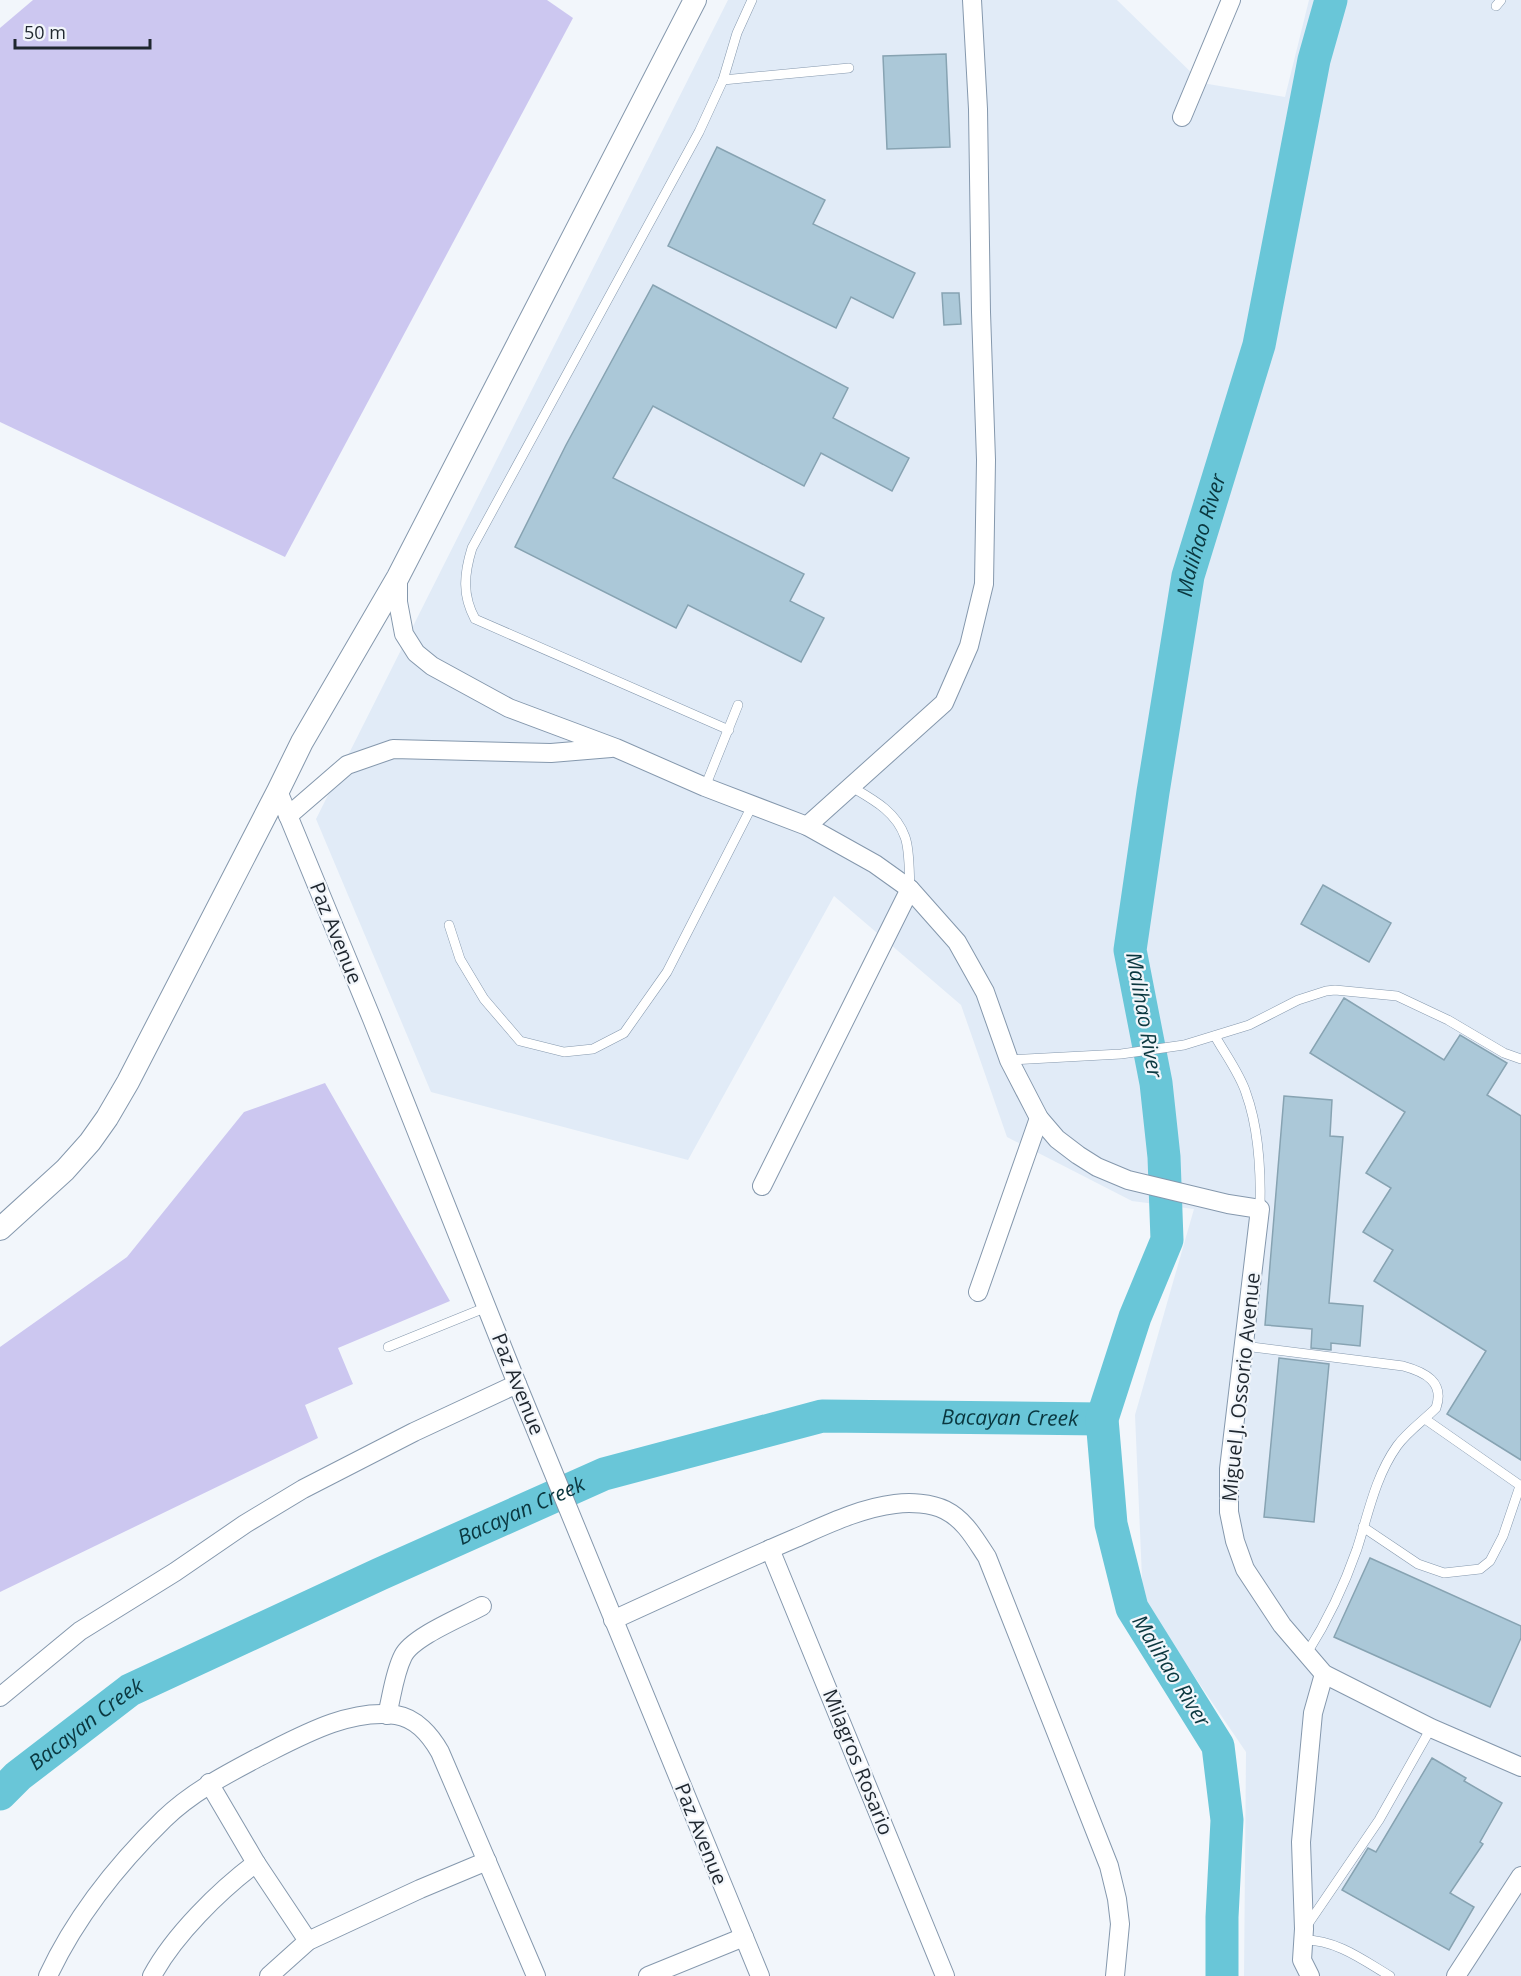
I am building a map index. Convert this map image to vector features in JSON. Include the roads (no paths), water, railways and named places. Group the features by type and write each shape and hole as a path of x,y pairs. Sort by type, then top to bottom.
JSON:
{"street":[{"path":"0,1229 65,1170 90,1142 128,1082 302,742 398,577 696,0"},
{"path":"807,826 944,703 969,646 984,584 986,460 978,109 972,0"},
{"path":"1182,117 1231,0"},
{"path":"398,577 398,602 404,634 416,653 432,666 509,708 616,748 705,787 807,826 875,864 910,889 957,942 985,992 1009,1060 1039,1118 1057,1139 1078,1155 1097,1167 1128,1180 1228,1204 1260,1209"},
{"path":"288,816 347,765 393,749 551,753 616,748"},
{"name":"Paz Avenue","path":"278,791 517,1384 760,1976"},
{"path":"762,1186 910,889"},
{"path":"978,1293 1039,1118"},
{"name":"Miguel J. Ossorio Avenue","path":"1260,1209 1229,1469 1229,1512 1235,1541 1245,1569 1281,1624 1324,1674 1431,1728 1521,1767"},
{"path":"0,1697 80,1631 175,1572 245,1524 303,1489 414,1432 517,1384"},
{"path":"613,1620 770,1549 867,1509 897,1503 927,1504 944,1509 959,1519 972,1533 987,1557 1109,1866 1120,1924 1115,1976"},
{"name":"Milagros Rosario","path":"770,1549 945,1976"},
{"path":"387,1715 403,1656 409,1647 423,1637 482,1606"},
{"path":"1310,1976 1302,1960 1304,1934 1301,1842 1313,1713 1324,1674"},
{"path":"48,1976 76,1924 136,1847 166,1817 209,1783 311,1731 344,1720 375,1715 397,1715 414,1723 431,1736 440,1752 536,1976"},
{"path":"209,1783 256,1863 308,1941"},
{"path":"268,1976 308,1941 487,1861"},
{"path":"152,1976 183,1934 225,1887 256,1863"},
{"path":"1462,1974 1521,1876"},
{"path":"648,1976 744,1937"}],"lane":[{"path":"729,730 475,619 467,604 466,595 467,566 472,548 699,132 723,80 737,33 752,0"},
{"path":"723,80 849,68"},
{"path":"705,787 738,705"},
{"path":"850,786 880,803 894,818 906,837 910,889"},
{"path":"449,925 460,959 484,999 520,1041 564,1052 593,1049 624,1033 668,972 753,804"},
{"path":"1009,1060 1121,1054 1184,1045 1249,1025 1298,1000 1326,990 1397,996 1448,1020 1504,1053 1521,1059"},
{"path":"1215,1036 1246,1092 1255,1130 1259,1164 1260,1209"},
{"path":"388,1347 487,1307"},
{"path":"1244,1346 1403,1365 1419,1370 1431,1379 1438,1389 1439,1400 1436,1408 1398,1444 1386,1464 1335,1605 1307,1653"},
{"path":"1363,1527 1418,1564 1444,1573 1480,1569 1490,1561 1503,1536 1521,1486 1425,1419"},
{"path":"1390,1976 1335,1945 1304,1934 1379,1820 1431,1728"}],"waterway":[{"name":"Malihao River","path":"1222,1976 1222,1917 1227,1820 1218,1746 1132,1608 1111,1524 1102,1419 1135,1317 1167,1240 1164,1157 1156,1083 1130,950 1153,792 1188,576 1259,345 1314,60 1331,0"},
{"name":"Bacayan Creek","path":"0,1794 18,1776 130,1690 380,1574 604,1474 822,1416 1102,1419"}]}
